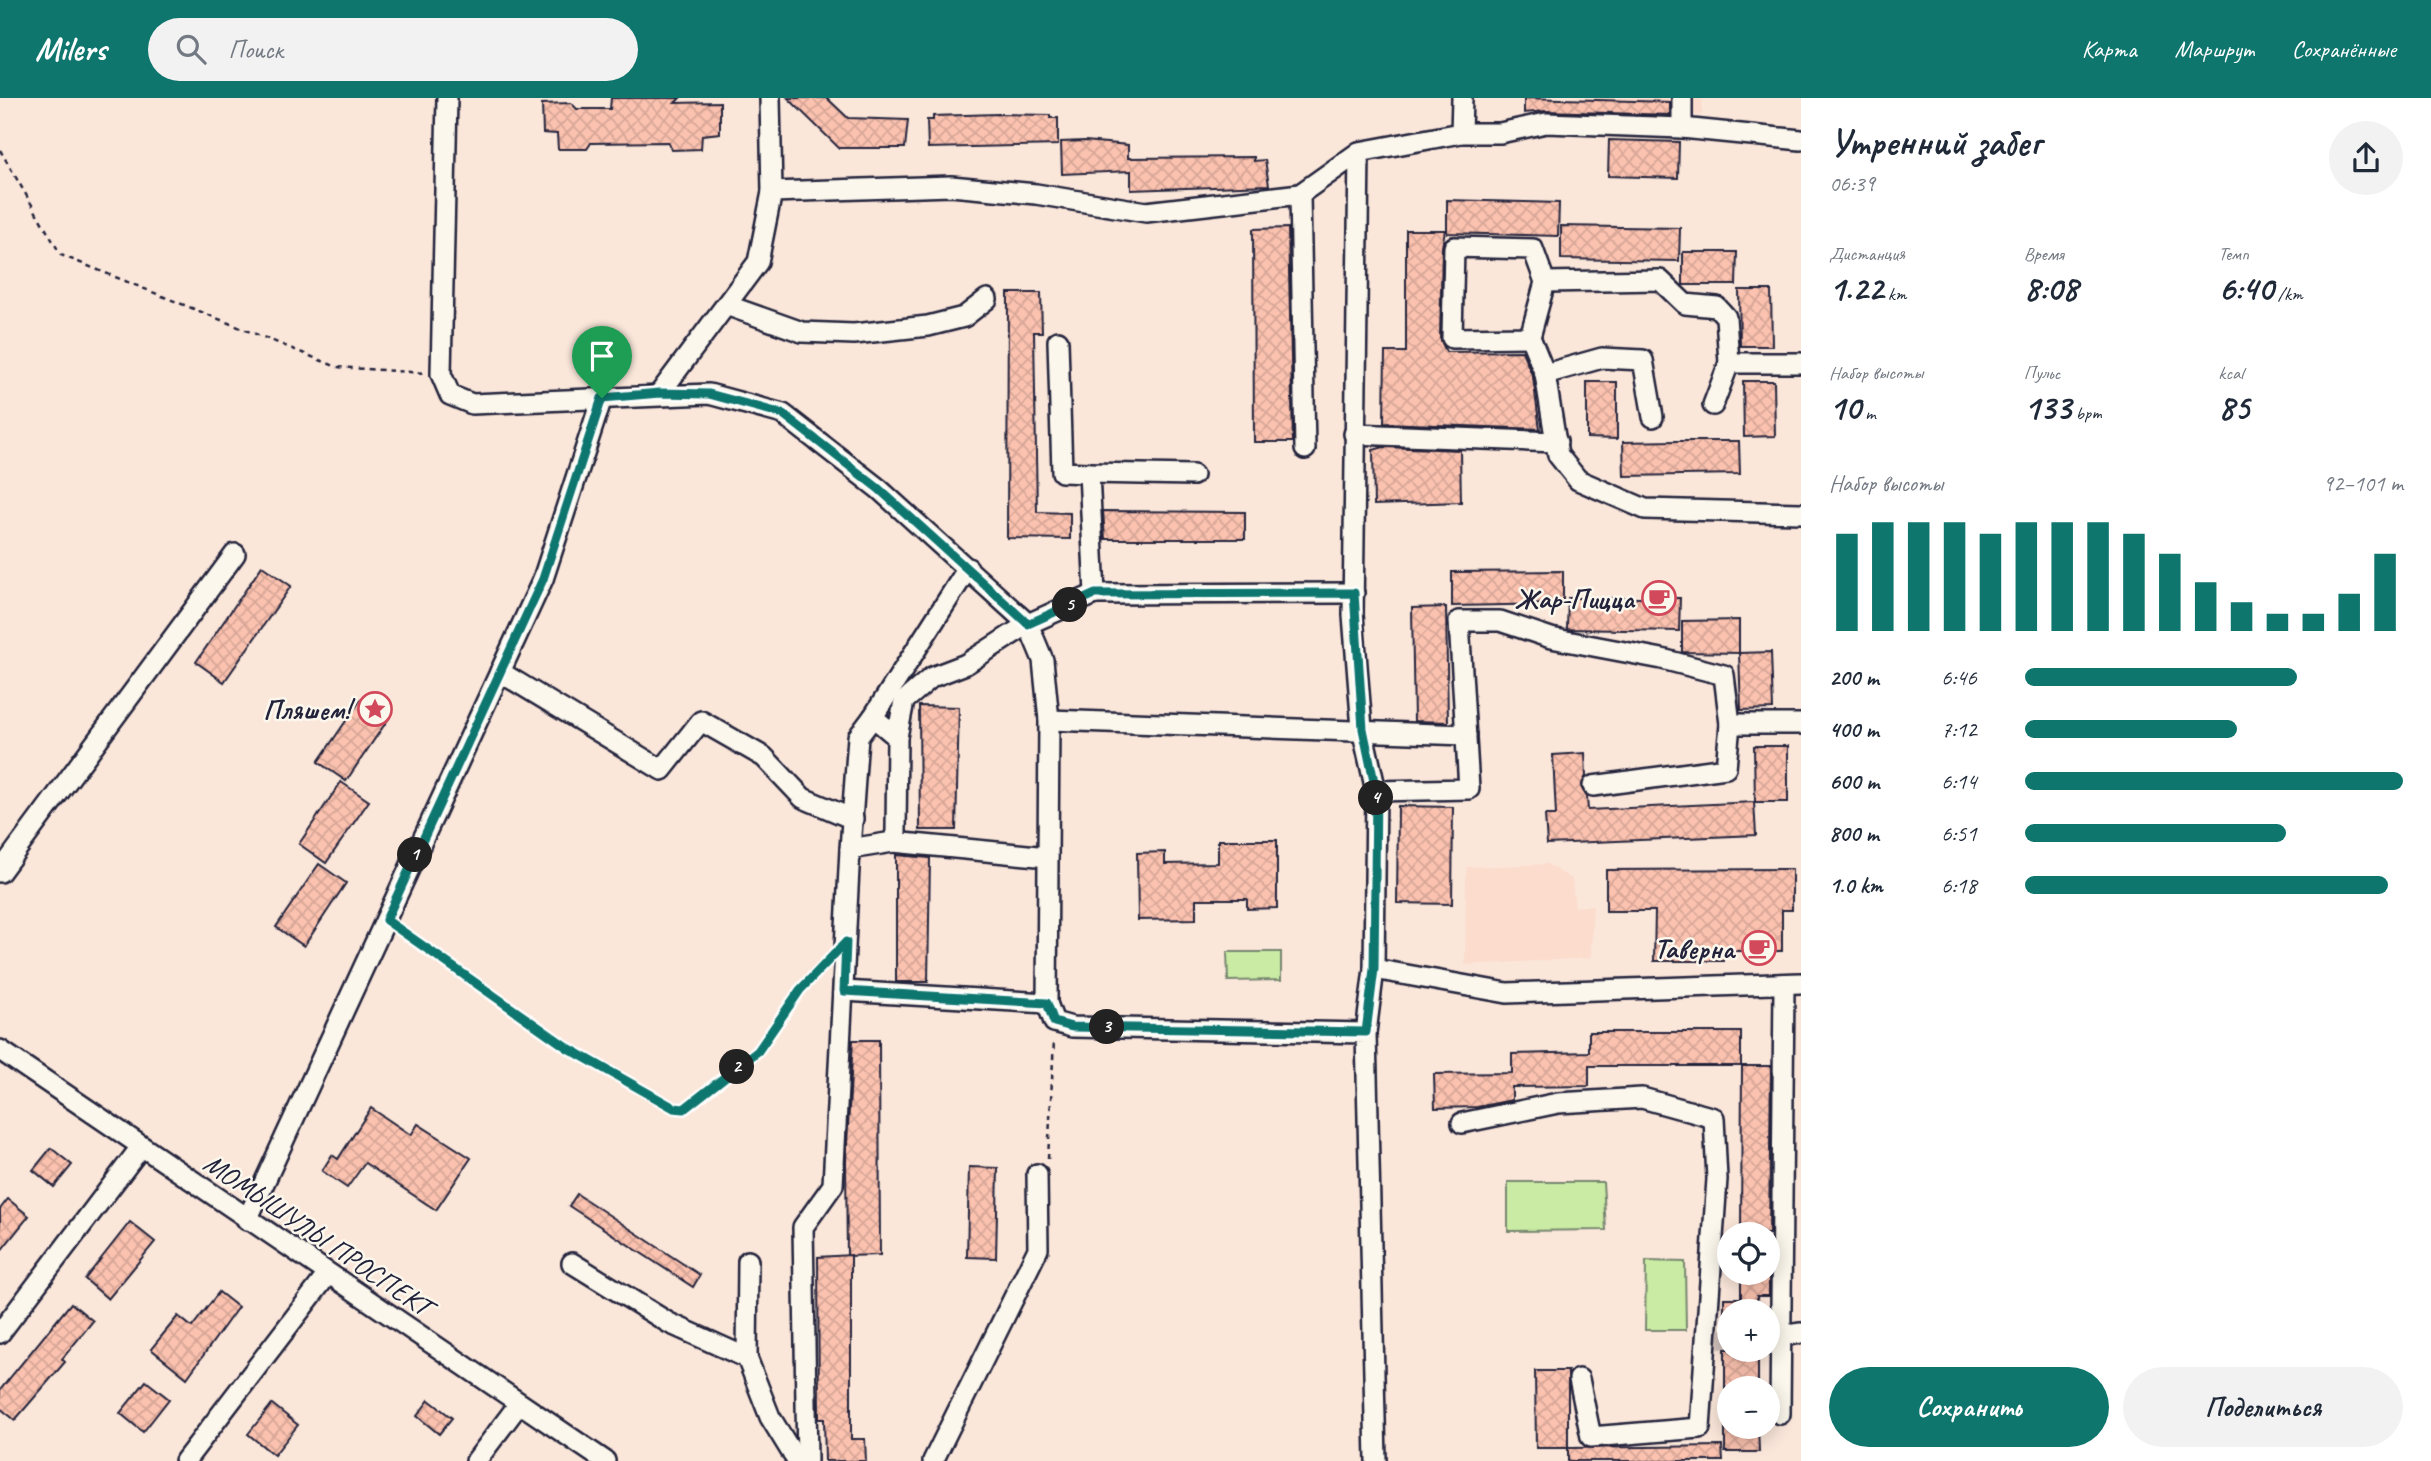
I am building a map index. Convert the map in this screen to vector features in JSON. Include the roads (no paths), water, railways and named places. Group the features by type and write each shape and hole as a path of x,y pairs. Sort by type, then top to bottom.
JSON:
{"street":[{"path":"447,98 441,374 450,395 472,404 660,393 709,394 783,414 879,489 1028,624 1043,660 1049,720 1047,1003 1054,1022 1072,1027 1366,1032"},
{"path":"660,393 758,262 772,192 770,98"},
{"path":"1461,133 1462,98"},
{"path":"1682,98 1682,128"},
{"path":"772,192 951,186 1036,194 1146,212 1300,194 1359,152 1461,133 1500,133 1546,123 1682,128 1801,140"},
{"path":"1359,152 1354,593 1363,729 1376,791 1374,969 1366,1032 1376,1461"},
{"path":"1300,194 1305,449"},
{"path":"1530,337 1452,338 1454,247 1532,249 1545,282 1530,337 1545,374 1558,455 1578,480 1644,509 1801,513"},
{"path":"1545,282 1660,280 1685,304 1717,307 1726,317 1729,363 1713,405"},
{"path":"726,305 802,332 854,334 929,326 964,317 987,299"},
{"path":"1058,341 1062,472 1193,475"},
{"path":"1545,374 1602,358 1643,360 1653,417"},
{"path":"1729,363 1801,363"},
{"path":"247,1220 543,579 602,398"},
{"path":"1354,434 1556,442"},
{"path":"1089,473 1095,594"},
{"path":"0,872 234,554"},
{"path":"807,1461 803,1227 833,1185 858,737 968,568"},
{"path":"892,842 896,832 897,737 904,701 932,677 966,664 1028,624 1095,594 1354,593"},
{"path":"1376,791 1469,789 1459,621 1500,621 1552,638 1662,659 1724,675 1730,724 1726,768 1593,786"},
{"path":"500,672 662,771 701,721 764,757 803,798 852,819"},
{"path":"873,717 897,737"},
{"path":"1049,720 1363,729 1466,735"},
{"path":"1730,724 1801,724"},
{"path":"850,849 892,842 1048,857"},
{"path":"1374,969 1507,993 1792,984 1780,1336 1801,1334"},
{"path":"844,991 1047,1003"},
{"name":"МОМЫШУЛЫ ПРОСПЕКТ","path":"0,1050 605,1461"},
{"path":"1462,1123 1558,1103 1642,1098 1714,1118 1717,1179 1712,1339 1700,1428 1591,1437 1579,1379"},
{"path":"0,1333 141,1147"},
{"path":"933,1461 1038,1249 1037,1174"},
{"path":"748,1261 747,1358 770,1417 797,1461"},
{"path":"572,1263 669,1323 747,1358"},
{"path":"185,1461 328,1275"},
{"path":"476,1461 519,1404"}],"place":[{"name":"Жар-Пицца","path":"1659,598"},
{"name":"Пляшем!","path":"375,709"},
{"name":"Таверна","path":"1759,948"}]}
